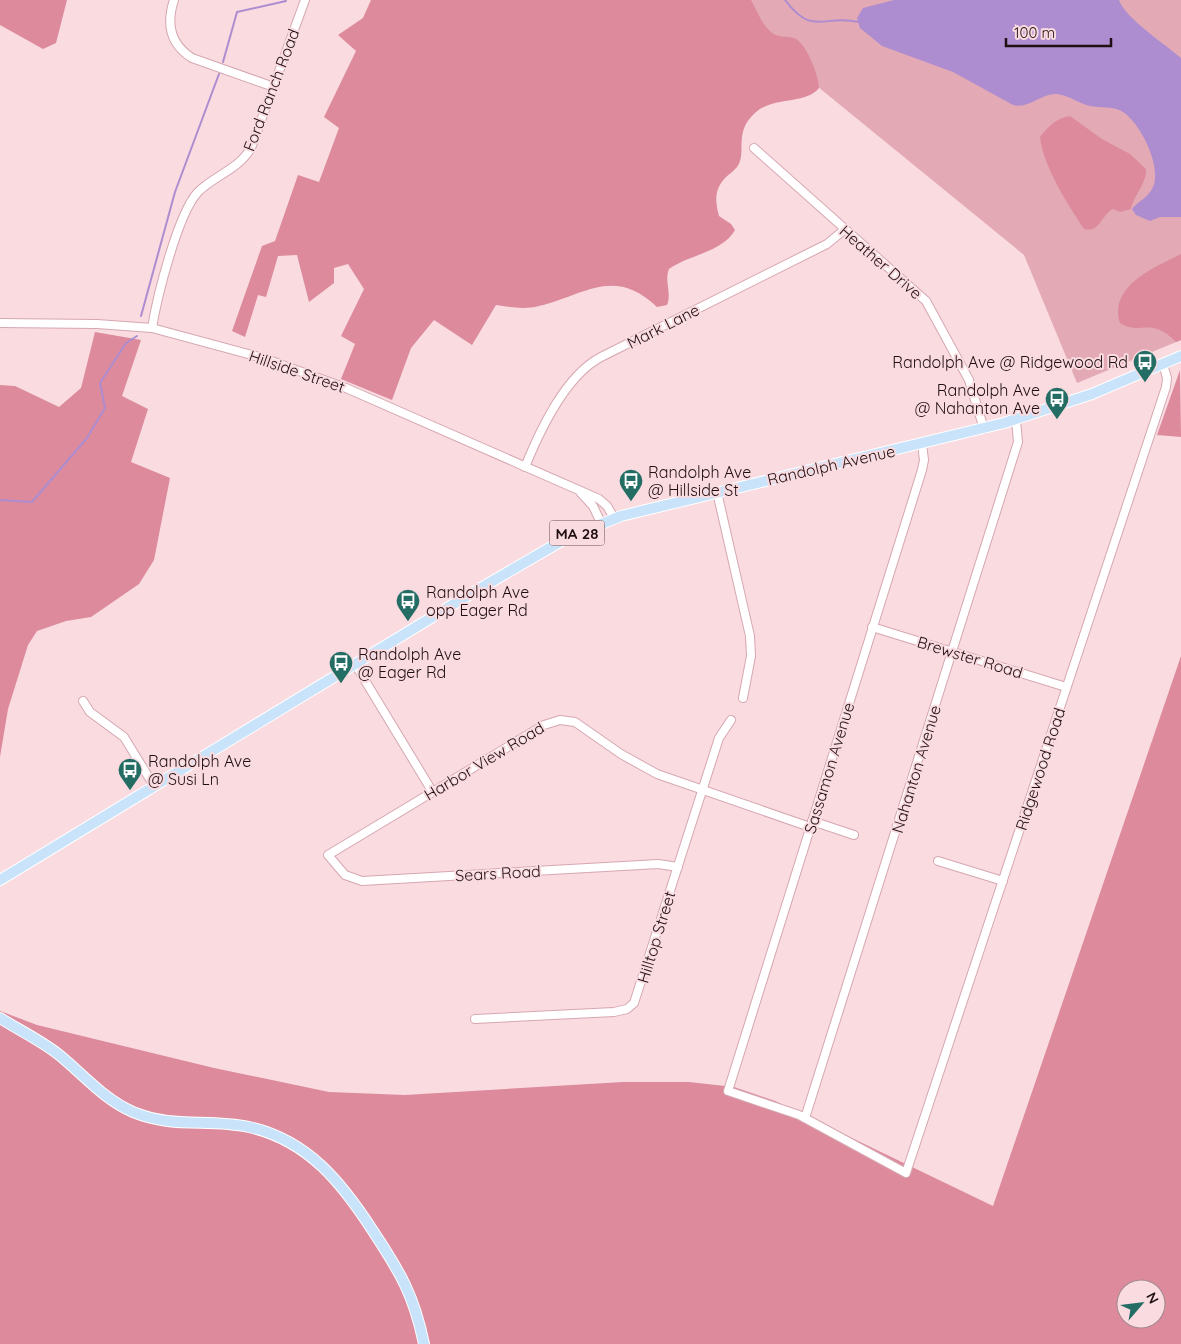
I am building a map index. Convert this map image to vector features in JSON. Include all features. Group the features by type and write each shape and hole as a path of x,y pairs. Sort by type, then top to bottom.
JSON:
{"main road":[{"name":"Randolph Avenue","path":"0,880 542,552 601,523 717,492 1016,420 1080,399 1181,356"},
{"path":"0,1018 45,1045 105,1095 134,1112 167,1122 249,1127 284,1139 315,1160 346,1191 404,1278 416,1309 424,1344"}],"street":[{"path":"174,0 169,23 174,40 184,53 192,58 274,87"},
{"name":"Ford Ranch Road","path":"152,328 179,226 187,208 202,188 231,170 248,153 305,0"},
{"name":"Heather Drive","path":"754,148 844,230 916,291 930,307 969,380 984,429"},
{"name":"Mark Lane","path":"525,467 562,395 572,379 584,367 827,244 844,230"},
{"name":"Hillside Street","path":"0,323 97,324 152,328 244,352 329,381 576,489 608,506 614,518"},
{"name":"Ridgewood Road","path":"806,1118 906,1173 1166,387 1167,378 1163,364"},
{"name":"Nahanton Avenue","path":"806,1118 1018,442 1016,420"},
{"name":"Sassamon Avenue","path":"806,1118 728,1091 923,465 922,444"},
{"name":"Hillside Street","path":"576,489 590,503 601,523"},
{"path":"717,492 750,636 750,656 743,698"},
{"name":"Brewster Road","path":"872,627 1066,687"},
{"path":"355,664 432,791"},
{"path":"83,701 90,712 124,737 154,786"},
{"name":"Harbor View Road","path":"328,855 544,724 560,720 578,724 621,754 650,770 702,790 811,824 854,835"},
{"name":"Hilltop Street","path":"475,1019 614,1012 631,1006 638,995 720,734 732,720"},
{"name":"Sears Road","path":"328,855 345,875 362,881 658,864 678,868"},
{"path":"938,861 1003,881"}],"shaded area":[{"path":"0,0 67,0 56,43 43,49 0,25"},
{"path":"371,0 751,0 768,30 775,35 794,38 803,46 814,68 819,88 806,97 764,107 756,112 744,127 740,161 719,186 716,195 719,216 731,224 735,230 714,248 669,269 667,305 657,307 641,295 627,288 613,286 599,287 528,308 496,305 472,345 434,320 411,348 392,400 341,379 355,344 341,336 364,289 348,264 334,268 334,283 309,302 297,255 278,256 266,297 258,295 245,337 232,331 262,246 275,241 298,175 319,182 339,128 324,117 356,51 338,35 363,18"},
{"path":"747,0 1181,0 1181,340 1077,383 1024,255 812,82 761,47"},
{"path":"894,0 1119,0 1122,7 1146,31 1181,58 1181,217 1160,217 1150,221 1136,215 1132,209 1151,191 1155,179 1155,169 1143,136 1137,126 1123,112 1111,108 1090,106 1057,94 1051,94 1025,105 1013,105 953,72 882,46 860,28 857,18 863,8"},
{"path":"1070,116 1102,139 1130,154 1146,169 1145,179 1131,209 1120,212 1113,209 1097,226 1089,230 1084,229 1057,185 1046,160 1040,137 1056,121"},
{"path":"1181,254 1181,340 1176,342 1167,334 1152,328 1134,328 1120,323 1118,310 1121,299 1127,289 1146,272"},
{"path":"95,332 141,340 122,396 148,409 131,462 170,478 154,560 139,584 91,617 66,621 37,631 28,645 8,709 0,757 0,385 15,386 59,407 81,388"},
{"path":"1180,370 1181,437 1157,435"},
{"path":"1181,656 1181,1344 0,1344 0,1011 37,1025 214,1068 329,1092 405,1095 623,1082 689,1082 734,1087 775,1101 993,1206"}],"waterway":[{"path":"785,0 803,18 811,21 846,20 859,22"},
{"path":"223,62 237,12 286,1"},
{"path":"141,316 175,192 219,74"},
{"path":"0,500 32,502 87,438 105,408 100,383 126,343 137,336"}],"place":[{"name":"Randolph Ave @ Ridgewood Rd","path":"1145,383"},
{"name":"Randolph Ave @ Nahanton Ave","path":"1057,420"},
{"name":"Randolph Ave @ Hillside St","path":"631,502"},
{"name":"Randolph Ave opp Eager Rd","path":"408,622"},
{"name":"Randolph Ave @ Eager Rd","path":"341,684"},
{"name":"Randolph Ave @ Susi Ln","path":"130,791"}]}
